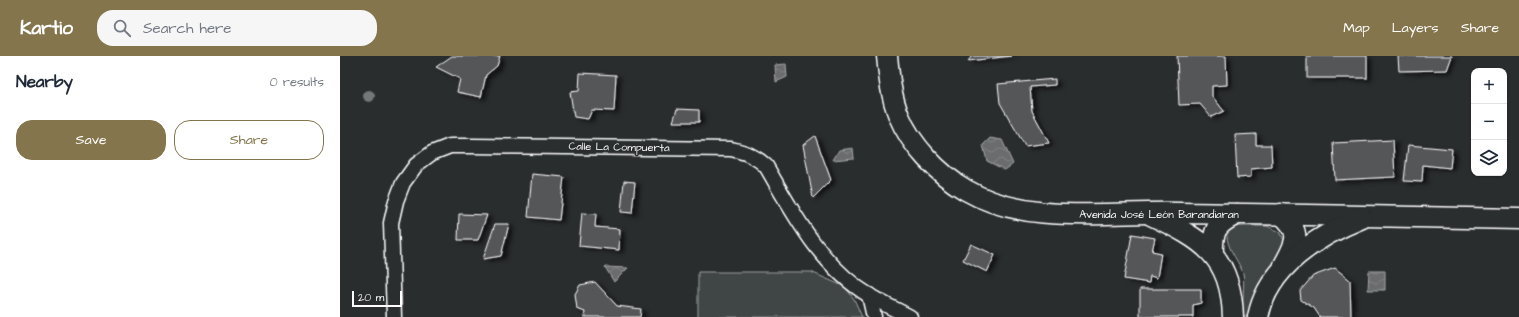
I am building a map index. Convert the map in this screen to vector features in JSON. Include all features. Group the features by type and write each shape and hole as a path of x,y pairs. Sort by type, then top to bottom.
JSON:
{"street":[{"name":"Avenida José León Barandiaran","path":"886,56 891,89 899,116 910,138 946,176 966,190 990,201 1014,208 1041,212 1078,214 1146,212 1519,218"},
{"name":"Calle La Compuerta","path":"394,317 391,223 396,201 403,183 416,165 432,154 450,146 731,149 744,151 756,157 766,166 816,248 840,273 869,295 910,317"},
{"path":"1146,212 1186,233 1213,254 1225,273 1230,287 1233,317"},
{"path":"1213,254 1212,243 1216,229 1219,224 1237,214"},
{"path":"1258,317 1260,307 1266,293 1294,247 1296,238 1294,228 1281,214"},
{"path":"1282,268 1322,238 1345,225 1370,215"},
{"path":"869,295 874,317"}],"shaded area":[{"path":"1267,226 1280,232 1284,240 1254,317 1242,317 1244,277 1227,240 1228,227"},
{"path":"698,272 811,272 845,287 854,299 862,317 698,317"}],"water":[{"path":"786,64 787,77 776,82 775,65"},
{"path":"990,138 1002,140 1013,164 1005,170 987,161 983,145"},
{"path":"853,148 854,158 833,160 839,150"},
{"path":"605,267 628,268 614,282"},
{"path":"1369,271 1385,271 1385,290 1368,290"}],"building":[{"path":"452,56 500,56 497,66 486,75 481,97 457,92 460,79 436,67"},
{"path":"972,56 1012,56 968,61"},
{"path":"1177,56 1226,56 1227,85 1212,86 1212,96 1224,111 1211,117 1200,104 1179,105"},
{"path":"1307,56 1367,56 1367,78 1307,78"},
{"path":"1398,56 1452,56 1447,70 1399,71"},
{"path":"580,73 616,75 614,111 592,110 588,119 574,117 570,92 579,91"},
{"path":"1055,79 1055,85 1030,87 1032,111 1049,143 1025,146 1000,103 998,84"},
{"path":"677,109 699,110 699,122 673,122"},
{"path":"1256,134 1256,145 1271,145 1272,167 1251,169 1251,177 1237,178 1235,135"},
{"path":"815,136 831,180 813,198 803,145"},
{"path":"1393,140 1395,177 1335,180 1333,143"},
{"path":"1408,145 1452,149 1450,168 1423,165 1422,182 1404,181"},
{"path":"532,174 564,177 559,220 528,217"},
{"path":"624,181 635,182 632,213 621,212"},
{"path":"582,213 596,214 595,227 620,229 619,250 579,246"},
{"path":"459,214 487,215 478,240 458,240"},
{"path":"495,224 509,224 501,256 483,259"},
{"path":"1132,234 1155,238 1152,251 1161,253 1157,278 1150,276 1149,283 1124,279"},
{"path":"971,244 995,255 987,272 963,260"},
{"path":"1335,268 1350,280 1351,317 1320,317 1314,308 1301,300 1300,291 1313,276"},
{"path":"595,282 617,306 641,309 640,317 584,317 585,312 577,309 575,294 580,285"},
{"path":"1140,289 1201,289 1201,303 1193,305 1193,317 1140,317"}]}
